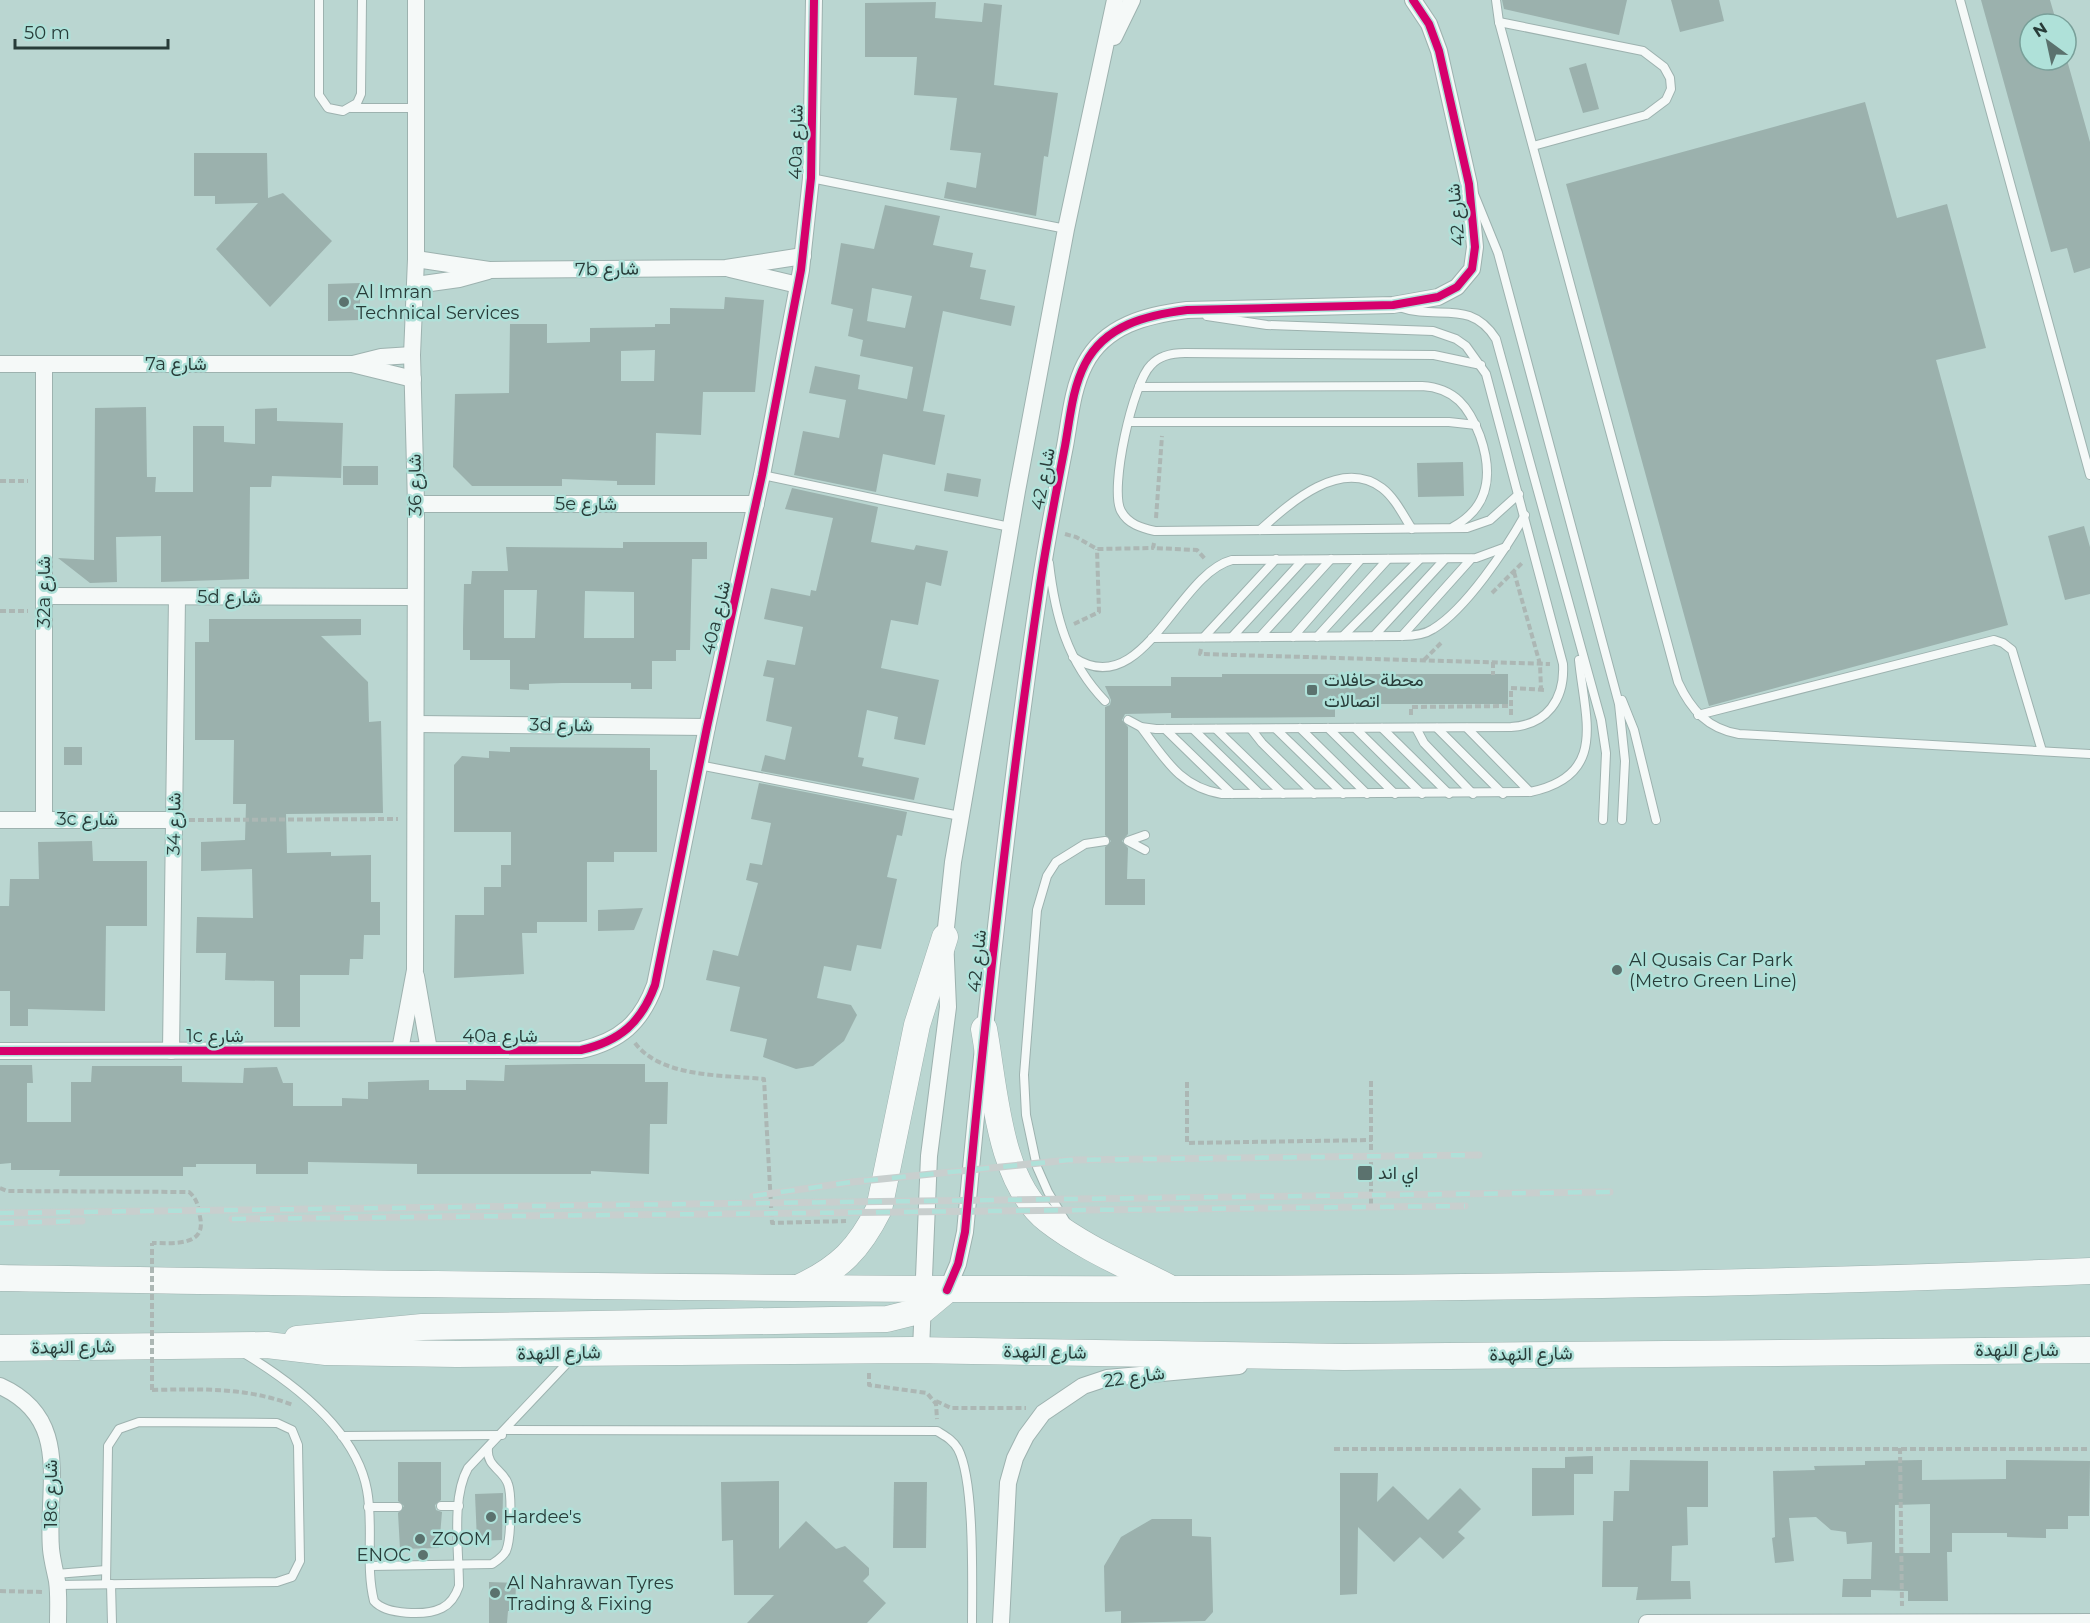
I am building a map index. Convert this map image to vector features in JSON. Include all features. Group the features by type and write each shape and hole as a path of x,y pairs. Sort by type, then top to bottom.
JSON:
{"main road":[{"path":"795,1290 824,1275 847,1258 866,1236 879,1209 923,1001 945,937"},
{"path":"984,1029 1005,1149 1014,1176 1031,1203 1047,1220 1171,1289"},
{"path":"0,1278 795,1290 931,1297 1171,1289 1845,1281 2090,1271"},
{"path":"267,1345 345,1333 422,1327 870,1320 905,1317 931,1297"},
{"name":"شارع النهدة","path":"0,1348 267,1345 326,1352 576,1353 921,1350 1344,1357 2090,1350"}],"street":[{"name":"شارع 36","path":"400,1050 415,969 416,504 412,355 416,285 416,0"},
{"name":"40a شارع","path":"429,1050 581,1050 620,1037 648,1005 655,985 699,765 762,475 803,255 811,178 814,0"},
{"name":"شارع 42","path":"921,1350 931,1297 929,1156 948,1007 945,937 960,816 1010,527 1066,229 1115,0"},
{"name":"شارع 42","path":"1100,69 1132,0"},
{"name":"شارع 42","path":"931,1297 958,1264 965,1232 984,1029 1013,767 1048,536 1075,391 1086,363 1103,340 1127,323 1154,314 1187,310 1393,305 1438,297 1457,287 1472,269 1475,247 1469,184 1439,51 1428,24 1413,0"},
{"name":"7b شارع","path":"416,259 489,270 726,268 803,255"},
{"name":"7b شارع","path":"726,268 798,285"},
{"name":"7b شارع","path":"416,285 459,279 489,270"},
{"name":"7a شارع","path":"0,364 352,364 381,357 412,355"},
{"name":"32a شارع","path":"44,364 44,819"},
{"name":"7a شارع","path":"352,364 413,379"},
{"name":"5e شارع","path":"416,504 756,504"},
{"name":"5d شارع","path":"44,604 177,597 414,597"},
{"name":"شارع 34","path":"171,1051 177,597"},
{"name":"3d شارع","path":"416,724 707,727"},
{"name":"3c شارع","path":"0,820 174,820"},
{"name":"شارع 36","path":"415,969 429,1050"},
{"name":"1c شارع","path":"0,1052 429,1050"},
{"name":"شارع 22","path":"1001,1623 1008,1483 1015,1458 1026,1436 1043,1413 1083,1386 1107,1378 1344,1357"},
{"name":"18c شارع","path":"0,1386 23,1399 42,1423 48,1436 53,1467 51,1550 57,1584 58,1623"},
{"path":"1647,1623 2090,1622"}],"lane":[{"path":"319,0 320,95 328,108 343,111 351,108 416,108"},
{"path":"351,108 361,94 362,0"},
{"path":"1496,0 1499,22 1678,682 1698,715 1724,732 1739,734 2090,754"},
{"path":"1959,0 2090,475"},
{"path":"1499,22 1643,51 1665,67 1670,78 1671,89 1666,100 1646,115 1533,146"},
{"path":"811,178 1066,229"},
{"path":"1469,184 1498,253 1615,685 1624,742 1622,820"},
{"path":"1393,305 1421,312 1468,314 1480,319 1496,339 1604,736 1606,770 1603,820"},
{"path":"1128,720 1141,727 1165,729 1521,727 1539,720 1558,699 1564,677 1563,664 1525,515 1489,384 1481,365 1456,339 1433,331 1268,325 1226,320 1187,310"},
{"path":"1481,365 1434,355 1172,353 1150,365 1139,387 1129,422 1116,490 1117,500 1126,518 1143,529 1155,531 1412,529 1467,528 1490,520 1519,494"},
{"path":"1139,387 1433,387 1444,390 1463,403 1476,425 1488,462 1487,490 1473,513 1451,528"},
{"path":"1129,422 1449,422 1476,425"},
{"path":"762,475 1010,527"},
{"path":"1260,530 1302,495 1329,483 1358,479 1383,489 1412,529"},
{"path":"1152,638 1402,636 1424,633 1441,623 1482,580 1506,547 1525,515"},
{"path":"1048,536 1052,593 1061,629 1073,657 1105,701"},
{"path":"1073,657 1090,666 1109,667 1138,653 1206,576 1219,564 1232,560 1471,559 1490,555 1506,547"},
{"path":"1260,637 1331,559"},
{"path":"1317,637 1388,559"},
{"path":"1343,636 1420,559"},
{"path":"1374,636 1445,559"},
{"path":"1402,636 1471,559"},
{"path":"1203,637 1275,560"},
{"path":"1232,637 1303,560"},
{"path":"1293,637 1361,560"},
{"path":"1141,727 1166,761 1186,781 1210,792 1232,794 1503,794 1530,792 1562,782 1583,759 1587,742 1576,635"},
{"path":"1698,715 1994,639 2012,650 2042,751"},
{"path":"1615,685 1634,730 1656,820"},
{"path":"1300,728 1367,794"},
{"path":"1328,728 1395,794"},
{"path":"1355,728 1422,794"},
{"path":"1382,728 1449,794"},
{"path":"1416,728 1424,742 1473,794"},
{"path":"1437,728 1503,794"},
{"path":"1467,728 1530,792"},
{"path":"1165,729 1232,794"},
{"path":"1193,729 1260,794"},
{"path":"1216,729 1283,794"},
{"path":"1251,729 1262,743 1314,794"},
{"path":"1276,729 1343,794"},
{"path":"699,765 960,816"},
{"path":"1145,836 1128,841 1145,850"},
{"path":"1078,1239 1048,1192 1037,1167 1029,1140 1024,1075 1040,894 1056,862 1085,844 1105,841"},
{"path":"231,1345 279,1377 342,1436 363,1475 368,1508 372,1593 379,1606 393,1611 432,1611 450,1603 456,1595 459,1586 461,1480 468,1468 505,1432 576,1353"},
{"path":"57,1584 108,1584 277,1582 292,1577 300,1561 298,1445 292,1430 285,1425 265,1423 139,1422 119,1429 108,1446 106,1570 108,1584 112,1623"},
{"path":"342,1436 505,1432 931,1430 949,1438 957,1448 963,1463 971,1539 972,1623"},
{"path":"371,1566 492,1563 506,1551 509,1540 509,1486 505,1478 491,1464 487,1456 488,1448"},
{"path":"441,1506 459,1506"},
{"path":"368,1508 398,1507"},
{"path":"57,1584 106,1570"}],"path":[{"path":"0,481 44,482"},
{"path":"1048,536 1076,537 1097,549 1153,548"},
{"path":"1061,629 1099,612 1097,549"},
{"path":"1514,571 1540,664 1541,690"},
{"path":"0,611 44,604"},
{"path":"1203,637 1200,654 1563,664"},
{"path":"1492,662 1493,675"},
{"path":"174,820 417,819"},
{"path":"628,1030 648,1057 669,1068 764,1079 772,1222 874,1220"},
{"path":"1371,1081 1371,1208"},
{"path":"1187,1082 1187,1143 1372,1140"},
{"path":"0,1188 7,1191 189,1192 197,1199 202,1225 198,1234 187,1243 152,1243 152,1390 232,1389 273,1398 324,1417"},
{"path":"869,1351 869,1384 919,1390 951,1408 1032,1408 1043,1413"},
{"path":"931,1430 938,1418 932,1398"},
{"path":"1900,1448 1902,1622"},
{"path":"1334,1449 2090,1449"},
{"path":"0,1591 57,1584"}],"building":[{"path":"1502,0 1627,0 1619,35 1504,9"},
{"path":"1671,0 1719,0 1724,21 1680,32"},
{"path":"1981,0 2050,0 2054,12 2018,12 2018,72 2070,72 2090,142 2090,268 2074,273 2067,248 2051,252"},
{"path":"936,2 935,18 982,22 984,3 1002,5 994,85 1058,93 1048,157 1044,156 1036,216 944,198 947,182 976,188 981,153 950,150 957,98 914,95 917,57 865,57 865,3"},
{"path":"1586,63 1599,109 1583,113 1569,68"},
{"path":"1865,102 1897,218 1947,204 1986,348 1936,360 2008,625 1709,706 1566,184"},
{"path":"194,153 267,153 268,198 283,193 332,241 270,307 216,249 258,203 215,204 215,196 194,196"},
{"path":"885,205 940,216 933,245 973,253 970,267 986,270 980,299 1015,306 1011,326 943,311 923,411 945,415 935,465 883,454 876,492 794,475 803,431 839,438 846,400 809,393 815,366 860,375 858,389 907,399 913,367 860,356 863,340 848,336 853,309 831,304 841,243 874,249","holes":["872,288 912,296 905,328 867,321"]},
{"name":"Al Imran Technical Services","path":"360,283 360,320 328,321 328,284"},
{"path":"725,297 764,300 755,392 703,392 701,435 656,433 655,485 617,485 617,481 562,479 562,486 472,486 453,467 455,394 509,393 510,324 547,324 547,343 590,342 590,328 655,327 655,324 670,324 670,308 724,309","holes":["655,350 654,381 621,381 621,351"]},
{"path":"146,407 147,477 156,477 155,492 193,492 193,426 224,426 224,442 255,444 255,409 277,408 277,421 343,423 341,478 272,476 271,487 250,487 249,579 161,582 161,536 116,537 117,582 90,583 58,558 94,560 95,408"},
{"path":"1463,462 1464,496 1418,497 1417,463"},
{"path":"343,466 378,466 378,485 343,485"},
{"path":"947,473 981,479 978,497 944,491"},
{"path":"792,488 878,507 871,542 914,550 916,545 948,551 941,586 926,582 918,625 891,620 881,668 939,680 925,745 894,739 898,717 867,710 858,757 864,758 862,766 919,778 914,800 761,771 765,755 785,760 792,727 766,721 774,678 763,676 767,660 795,665 803,627 764,619 771,588 810,596 811,590 816,591 833,518 785,509"},
{"path":"2084,526 2090,547 2090,594 2065,600 2048,536"},
{"path":"623,542 707,542 707,559 692,559 690,650 676,650 676,661 652,661 652,689 631,689 631,683 562,683 529,684 529,690 510,689 510,660 470,660 470,650 463,650 464,584 471,584 472,571 508,571 506,547 623,548","holes":["504,590 537,590 535,638 504,638","585,591 634,592 634,638 584,638"]},
{"path":"209,619 361,619 361,635 321,636 368,682 369,722 381,721 383,813 286,814 287,853 331,852 331,856 371,855 371,902 380,902 380,935 364,935 363,959 350,959 349,975 300,975 300,1027 274,1027 274,981 225,980 226,953 196,953 197,917 253,918 252,869 201,871 201,842 245,840 246,804 233,804 234,740 195,740 195,642 209,642"},
{"path":"1222,674 1508,674 1508,704 1335,704 1335,717 1171,718 1171,713 1125,714 1122,720 1128,727 1128,834 1122,841 1128,848 1127,879 1145,879 1145,905 1105,905 1105,847 1111,841 1105,835 1105,707 1110,705 1111,700 1105,686 1171,686 1171,677 1222,677"},
{"path":"64,747 82,747 82,765 64,765"},
{"path":"510,747 650,748 650,770 657,770 657,852 614,852 614,862 587,862 587,922 537,922 537,933 522,933 524,974 454,978 455,915 484,915 484,887 501,887 501,865 511,865 511,832 454,832 454,765 462,756 489,758 489,751 510,752"},
{"path":"759,783 907,812 902,836 897,835 887,877 897,879 881,949 857,945 851,971 824,966 817,998 851,1005 857,1015 844,1041 813,1066 796,1069 763,1057 767,1039 730,1031 740,987 706,980 713,950 738,956 758,883 746,880 750,863 762,865 771,823 751,819"},
{"path":"92,841 93,861 147,861 147,926 106,926 105,1011 28,1009 28,1026 10,1026 10,991 0,991 0,906 9,906 10,879 39,879 38,842"},
{"path":"643,908 634,930 598,931 598,910"},
{"path":"645,1064 645,1082 668,1082 667,1124 650,1124 649,1174 591,1171 591,1174 417,1174 417,1164 308,1162 308,1174 256,1174 256,1164 196,1164 196,1167 183,1167 183,1176 59,1176 60,1170 11,1170 11,1163 0,1164 0,1065 32,1065 33,1083 27,1083 27,1122 71,1122 71,1082 91,1082 92,1066 182,1066 182,1082 243,1083 244,1068 277,1067 283,1083 293,1083 293,1106 342,1106 342,1098 368,1099 368,1082 429,1080 429,1090 466,1090 466,1080 504,1081 505,1065"},
{"path":"1593,1456 1593,1474 1574,1474 1574,1515 1532,1516 1532,1468 1565,1468 1565,1457"},
{"path":"1630,1460 1708,1461 1708,1507 1687,1507 1688,1545 1672,1546 1671,1581 1690,1581 1691,1599 1636,1600 1638,1587 1602,1587 1603,1521 1613,1521 1614,1491 1629,1491"},
{"path":"1922,1460 1922,1480 2006,1479 2006,1460 2090,1461 2089,1516 2068,1516 2068,1529 2046,1529 2046,1538 2007,1537 2007,1533 1952,1533 1952,1552 1947,1552 1948,1601 1908,1601 1908,1591 1871,1590 1871,1597 1842,1597 1843,1579 1871,1579 1872,1542 1847,1544 1846,1532 1831,1530 1816,1517 1789,1518 1794,1561 1775,1563 1772,1538 1775,1537 1773,1471 1815,1470 1814,1466 1865,1465 1865,1461","holes":["1930,1504 1930,1553 1895,1553 1895,1505"]},
{"path":"398,1462 441,1462 441,1500 435,1505 436,1510 442,1512 439,1548 400,1549 398,1513 404,1506 398,1501"},
{"path":"1340,1473 1378,1473 1377,1502 1393,1486 1428,1520 1460,1488 1481,1509 1458,1532 1465,1538 1443,1559 1420,1537 1394,1562 1358,1527 1357,1594 1340,1595"},
{"path":"779,1481 779,1549 806,1521 836,1549 845,1546 869,1568 869,1575 863,1581 886,1603 867,1623 747,1623 774,1595 734,1595 733,1540 722,1541 721,1482"},
{"path":"894,1482 927,1482 926,1548 893,1548"},
{"name":"Hardee's","path":"503,1493 502,1540 477,1541 475,1494"},
{"path":"1152,1519 1192,1519 1192,1536 1211,1537 1213,1612 1205,1621 1121,1623 1121,1611 1105,1612 1104,1566 1121,1537"},
{"path":"489,1582 516,1583 515,1611 508,1611 507,1623 489,1623"}],"railway":[{"path":"753,1196 852,1182 1069,1160 1479,1155"},
{"path":"0,1213 1610,1192"},
{"path":"232,1219 1465,1206"},
{"path":"0,1223 82,1221"}],"cycle path":[{"path":"0,1051 581,1050 607,1041 636,1020 655,985 707,727 762,475 801,270 811,178 814,0"},
{"path":"947,1290 958,1264 965,1232 998,908 1018,746 1040,585 1077,384 1085,364 1104,340 1128,324 1157,315 1187,310 1393,305 1438,297 1457,287 1472,269 1475,247 1469,184 1439,51 1429,24 1413,0"}],"place":[{"name":"Al Imran Technical Services","path":"344,302"},
{"name":"محطة حافلات اتصالات","path":"1312,690"},
{"name":"Al Qusais Car Park (Metro Green Line)","path":"1617,970"},
{"name":"اي اند","path":"1365,1173"},
{"name":"Hardee's","path":"491,1517"},
{"name":"ZOOM","path":"420,1539"},
{"name":"ENOC","path":"423,1555"},
{"name":"Al Nahrawan Tyres Trading & Fixing","path":"495,1593"}]}
